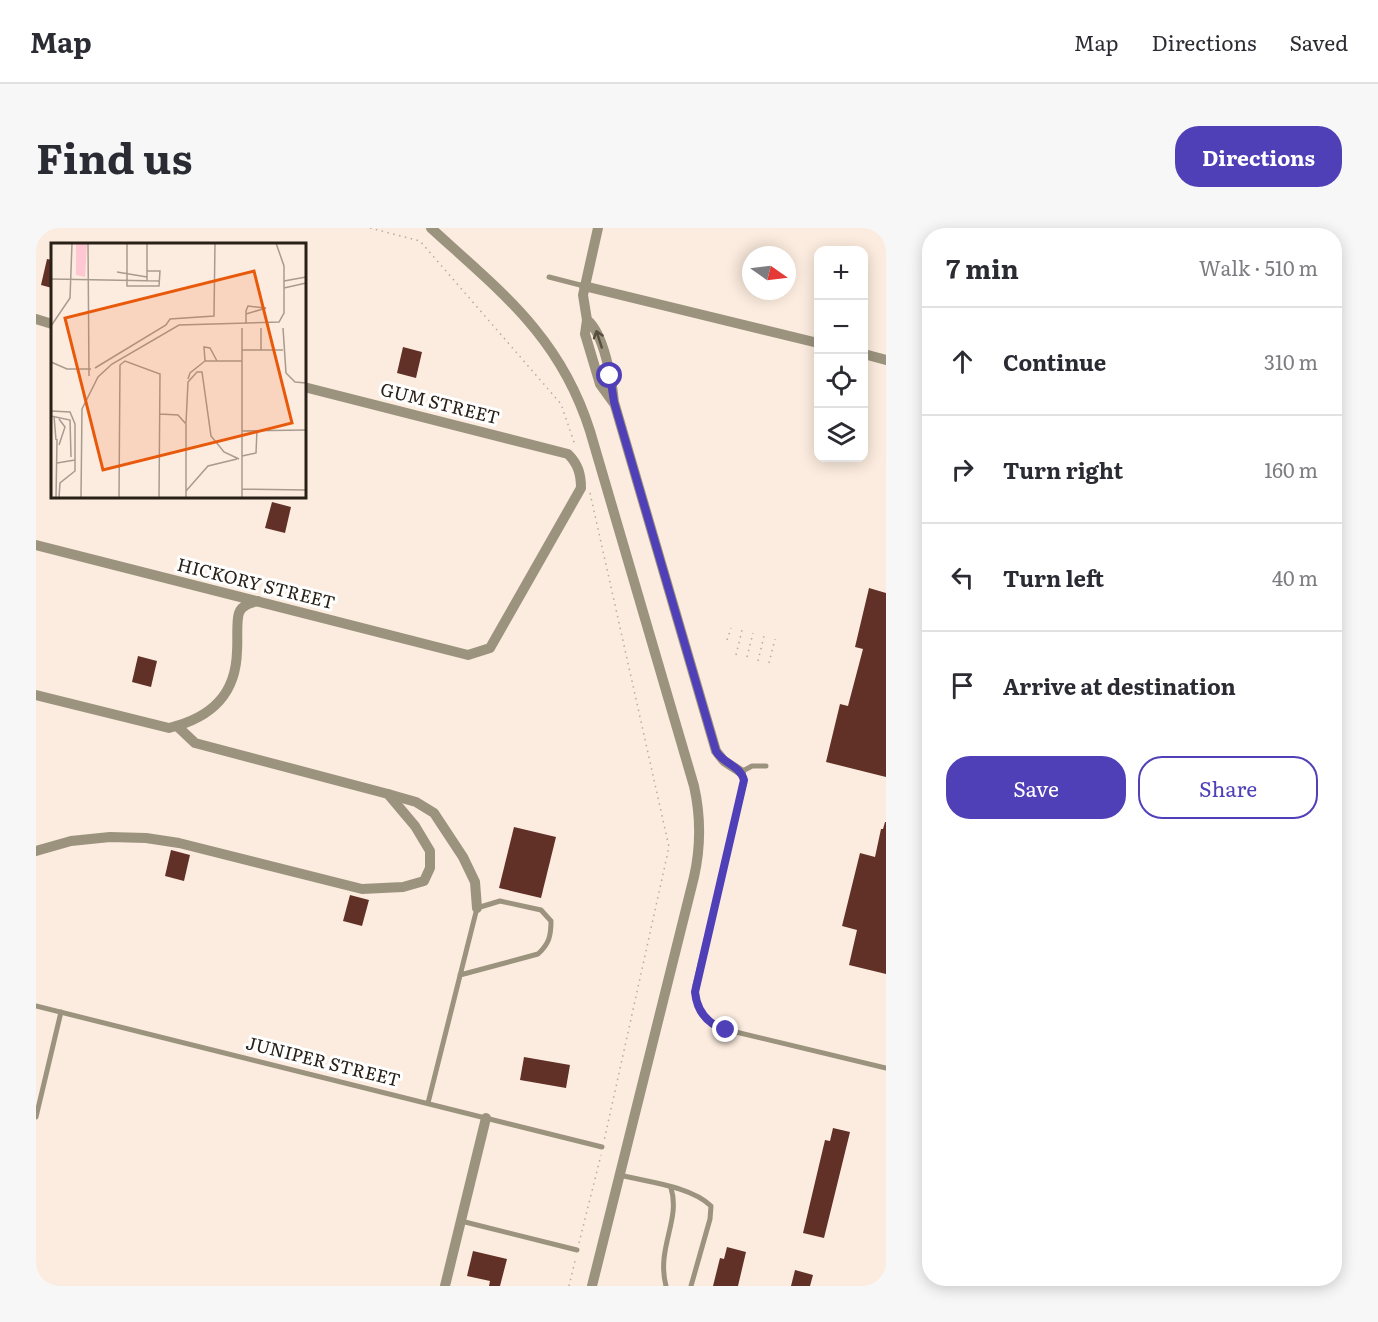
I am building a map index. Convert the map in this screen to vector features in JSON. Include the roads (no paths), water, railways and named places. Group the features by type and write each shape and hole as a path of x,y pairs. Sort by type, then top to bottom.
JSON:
{"street":[{"path":"430,228 523,314 545,340 572,383 590,431 696,797 700,831 697,865 592,1286"},
{"path":"598,228 584,286 583,303 587,320 585,334 597,377 603,390 614,402 716,751 724,762 741,772"},
{"path":"584,286 814,343"},
{"path":"36,320 51,324"},
{"path":"868,355 886,360"},
{"name":"GUM STREET","path":"306,387 572,450 581,474 582,488 490,648 468,655"},
{"name":"HICKORY STREET","path":"36,545 468,655"},
{"path":"36,695 169,728 190,722 211,710 225,694 237,669 239,612 247,603 258,601"},
{"path":"177,726 195,743 416,802 434,813 463,857 475,882 477,908"},
{"path":"36,851 71,841 110,837 146,838 179,843 362,888 404,887 423,881 430,868 430,851 415,826 388,794"},
{"path":"445,1286 486,1118"}],"lane":[{"path":"549,277 584,286"},
{"path":"766,766 752,766 741,772 744,785 696,985 695,998 699,1010 707,1020 719,1028 886,1068"},
{"path":"428,1103 460,975 477,908 500,901 541,910 551,921 551,934 546,947 538,954 460,975"},
{"name":"JUNIPER STREET","path":"36,1006 603,1147"},
{"path":"36,1117 39,1090 61,1012"},
{"path":"620,1175 687,1191 711,1206 710,1219 691,1286"},
{"path":"666,1286 664,1249 675,1198 671,1188"},
{"path":"461,1221 578,1250"}]}
